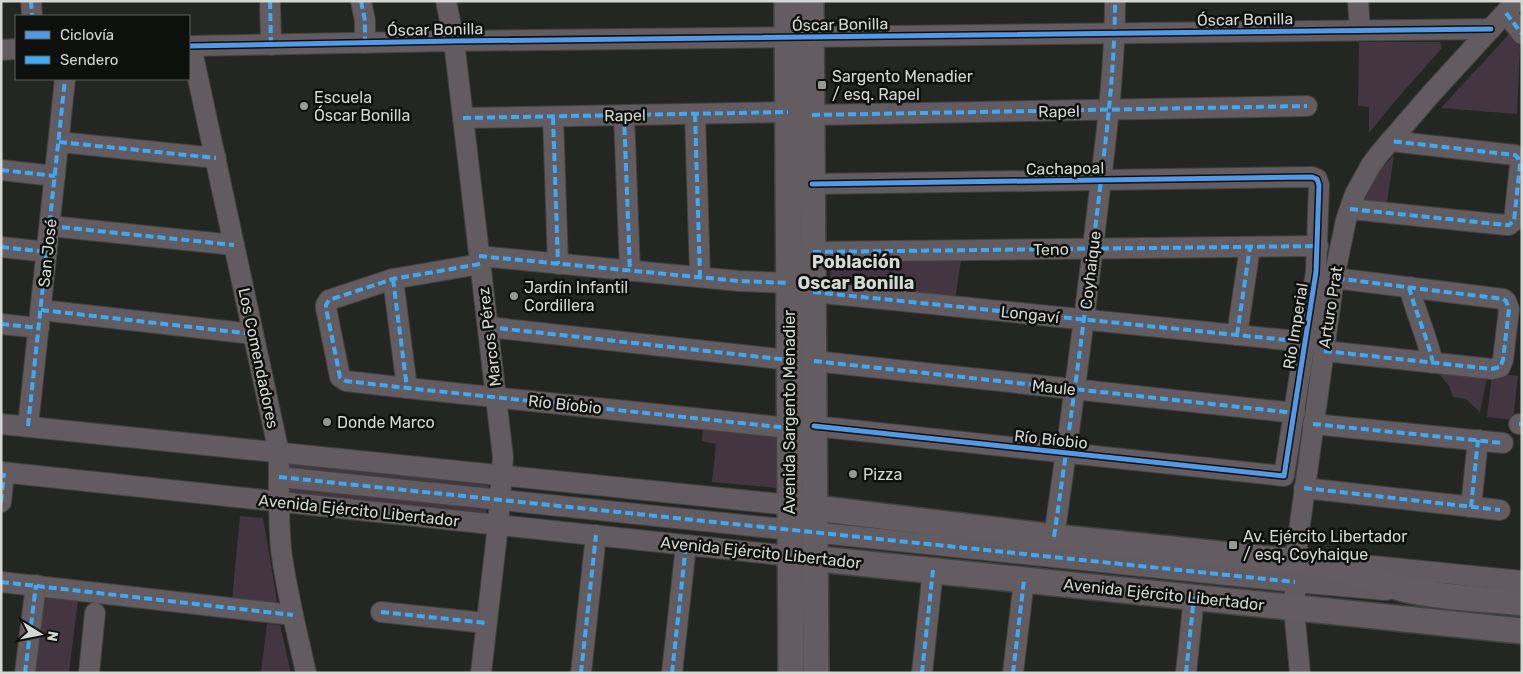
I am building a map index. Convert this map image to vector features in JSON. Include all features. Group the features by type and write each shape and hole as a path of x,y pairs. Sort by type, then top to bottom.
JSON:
{"main road":[{"name":"Avenida Sargento Menadier","path":"787,1 799,37 800,114 789,283 791,673"},
{"name":"Avenida Sargento Menadier","path":"799,37 811,1"},
{"name":"Avenida Sargento Menadier","path":"800,114 812,184 816,673"},
{"path":"790,505 1054,537 1295,571 1337,567 1425,594 1522,603"},
{"name":"Avenida Ejército Libertador","path":"790,556 1522,630"}],"street":[{"path":"32,1 32,15"},
{"path":"270,1 271,44"},
{"path":"361,1 365,22 365,43"},
{"name":"Marcos Pérez","path":"446,1 454,41 503,457 498,525 481,673"},
{"name":"Coyhaique","path":"1054,537 1085,320 1101,180 1115,33 1115,1"},
{"path":"1358,1 1360,30"},
{"path":"1511,7 1522,34"},
{"name":"Arturo Prat","path":"1300,673 1295,607 1295,571 1304,488 1334,278 1341,240 1350,209 1355,194 1371,166 1390,141 1511,7"},
{"name":"Óscar Bonilla","path":"190,46 454,41 1491,29"},
{"name":"Los Comendadores","path":"190,46 279,453 278,502 284,568 306,673"},
{"path":"1,50 15,50"},
{"name":"San José","path":"28,426 65,80"},
{"name":"Rapel","path":"463,118 1307,106"},
{"path":"695,114 700,278"},
{"path":"624,115 630,271"},
{"path":"553,117 558,264"},
{"path":"1350,209 1506,225 1512,224 1515,218 1520,161 1518,158 1512,154 1390,141"},
{"path":"59,142 216,158"},
{"path":"1,170 55,176"},
{"name":"Cachapoal","path":"812,184 1312,177 1317,179"},
{"name":"Río Imperial","path":"1284,476 1316,272 1319,184 1317,179"},
{"path":"50,226 234,245"},
{"name":"Teno","path":"813,252 1318,246"},
{"path":"1,247 47,252"},
{"path":"1237,335 1250,247"},
{"path":"407,388 393,279 480,260 558,264 700,278 789,283"},
{"path":"1324,351 1492,369 1500,367 1503,360 1509,308 1506,301 1499,298 1334,278"},
{"name":"Río Bíobio","path":"393,279 332,298 326,302 341,379 407,388 789,428"},
{"path":"1409,287 1419,322 1427,338 1433,363"},
{"name":"Longaví","path":"813,292 1306,342"},
{"path":"1,324 40,319 254,334"},
{"path":"488,328 789,360"},
{"name":"Maule","path":"814,361 1295,413"},
{"path":"1,424 790,505"},
{"path":"1313,424 1503,443"},
{"name":"Río Bíobio","path":"814,426 1284,476"},
{"path":"1471,507 1478,440"},
{"path":"1,502 2,472"},
{"name":"Avenida Ejército Libertador","path":"2,472 790,556"},
{"path":"279,477 815,533 1295,571 1425,594"},
{"path":"1304,488 1500,510"},
{"path":"581,673 596,535"},
{"path":"672,673 686,545"},
{"path":"1337,567 1373,566 1522,581"},
{"path":"922,673 933,570"},
{"path":"1014,673 1024,580"},
{"path":"1,582 293,615"},
{"path":"26,673 36,585"},
{"path":"1186,673 1194,597"},
{"path":"89,673 95,612"},
{"path":"381,612 486,623"}],"shaded area":[{"path":"1511,32 1520,47 1517,114 1441,108"},
{"path":"1359,42 1440,42 1442,48 1369,133 1369,107 1358,106"},
{"path":"1394,155 1387,202 1364,201 1373,178"},
{"path":"831,260 961,260 955,300 830,285"},
{"path":"1433,366 1488,372 1480,412 1466,399 1453,397 1449,386"},
{"path":"1492,373 1518,376 1513,420 1487,417"},
{"path":"703,426 782,434 779,488 712,482 716,444 702,441"},
{"path":"288,463 489,481 486,513 289,496"},
{"path":"240,516 263,518 278,606 232,601"},
{"path":"37,595 78,600 69,673 28,673"},
{"path":"267,624 280,625 291,673 261,673"}],"marked path":[{"path":"31,1 32,15"},
{"path":"270,1 271,45"},
{"path":"361,1 365,21 365,43"},
{"path":"1054,537 1083,330 1104,154 1112,78 1115,1"},
{"path":"1506,13 1522,34"},
{"path":"28,426 65,80"},
{"path":"812,115 1307,106"},
{"path":"463,118 788,112"},
{"path":"695,114 700,277"},
{"path":"624,115 630,271"},
{"path":"553,117 558,264"},
{"path":"1350,209 1506,225 1514,221 1520,165 1515,155 1390,141"},
{"path":"59,142 216,158"},
{"path":"1,170 55,176"},
{"path":"50,226 234,245"},
{"path":"813,252 1318,246"},
{"path":"1,247 47,252"},
{"path":"1237,335 1250,247"},
{"path":"479,256 739,281 789,283"},
{"path":"480,264 393,279 329,300 326,308 340,377 346,381 407,388 789,428"},
{"path":"1324,351 1492,369 1500,367 1503,360 1509,309 1506,301 1503,299 1334,278"},
{"path":"393,279 407,388"},
{"path":"1409,287 1433,363"},
{"path":"813,292 1306,342"},
{"path":"41,310 253,334"},
{"path":"1,324 39,328"},
{"path":"488,327 789,360"},
{"path":"814,361 1295,413"},
{"path":"1313,424 1503,443"},
{"path":"1471,507 1478,440"},
{"path":"1,502 4,473"},
{"path":"279,477 1295,582"},
{"path":"1304,488 1500,510"},
{"path":"581,673 596,535"},
{"path":"672,673 686,545"},
{"path":"922,673 933,570"},
{"path":"1013,673 1024,580"},
{"path":"1,582 293,615"},
{"path":"25,673 36,585"},
{"path":"1186,673 1194,597"},
{"path":"381,612 486,623"}],"cycle path":[{"path":"190,46 454,41 1491,29"},
{"path":"812,184 1312,177 1317,179 1319,185 1316,272 1284,476 814,426"}],"place":[{"name":"Sargento Menadier / esq. Rapel","path":"822,85"},
{"name":"Escuela Óscar Bonilla","path":"304,106"},
{"name":"Jardín Infantil Cordillera","path":"514,296"},
{"name":"Donde Marco","path":"327,422"},
{"name":"Pizza","path":"853,474"},
{"name":"Av. Ejército Libertador / esq. Coyhaique","path":"1233,545"}],"district":[{"name":"Población Oscar Bonilla","path":"856,272"}]}
